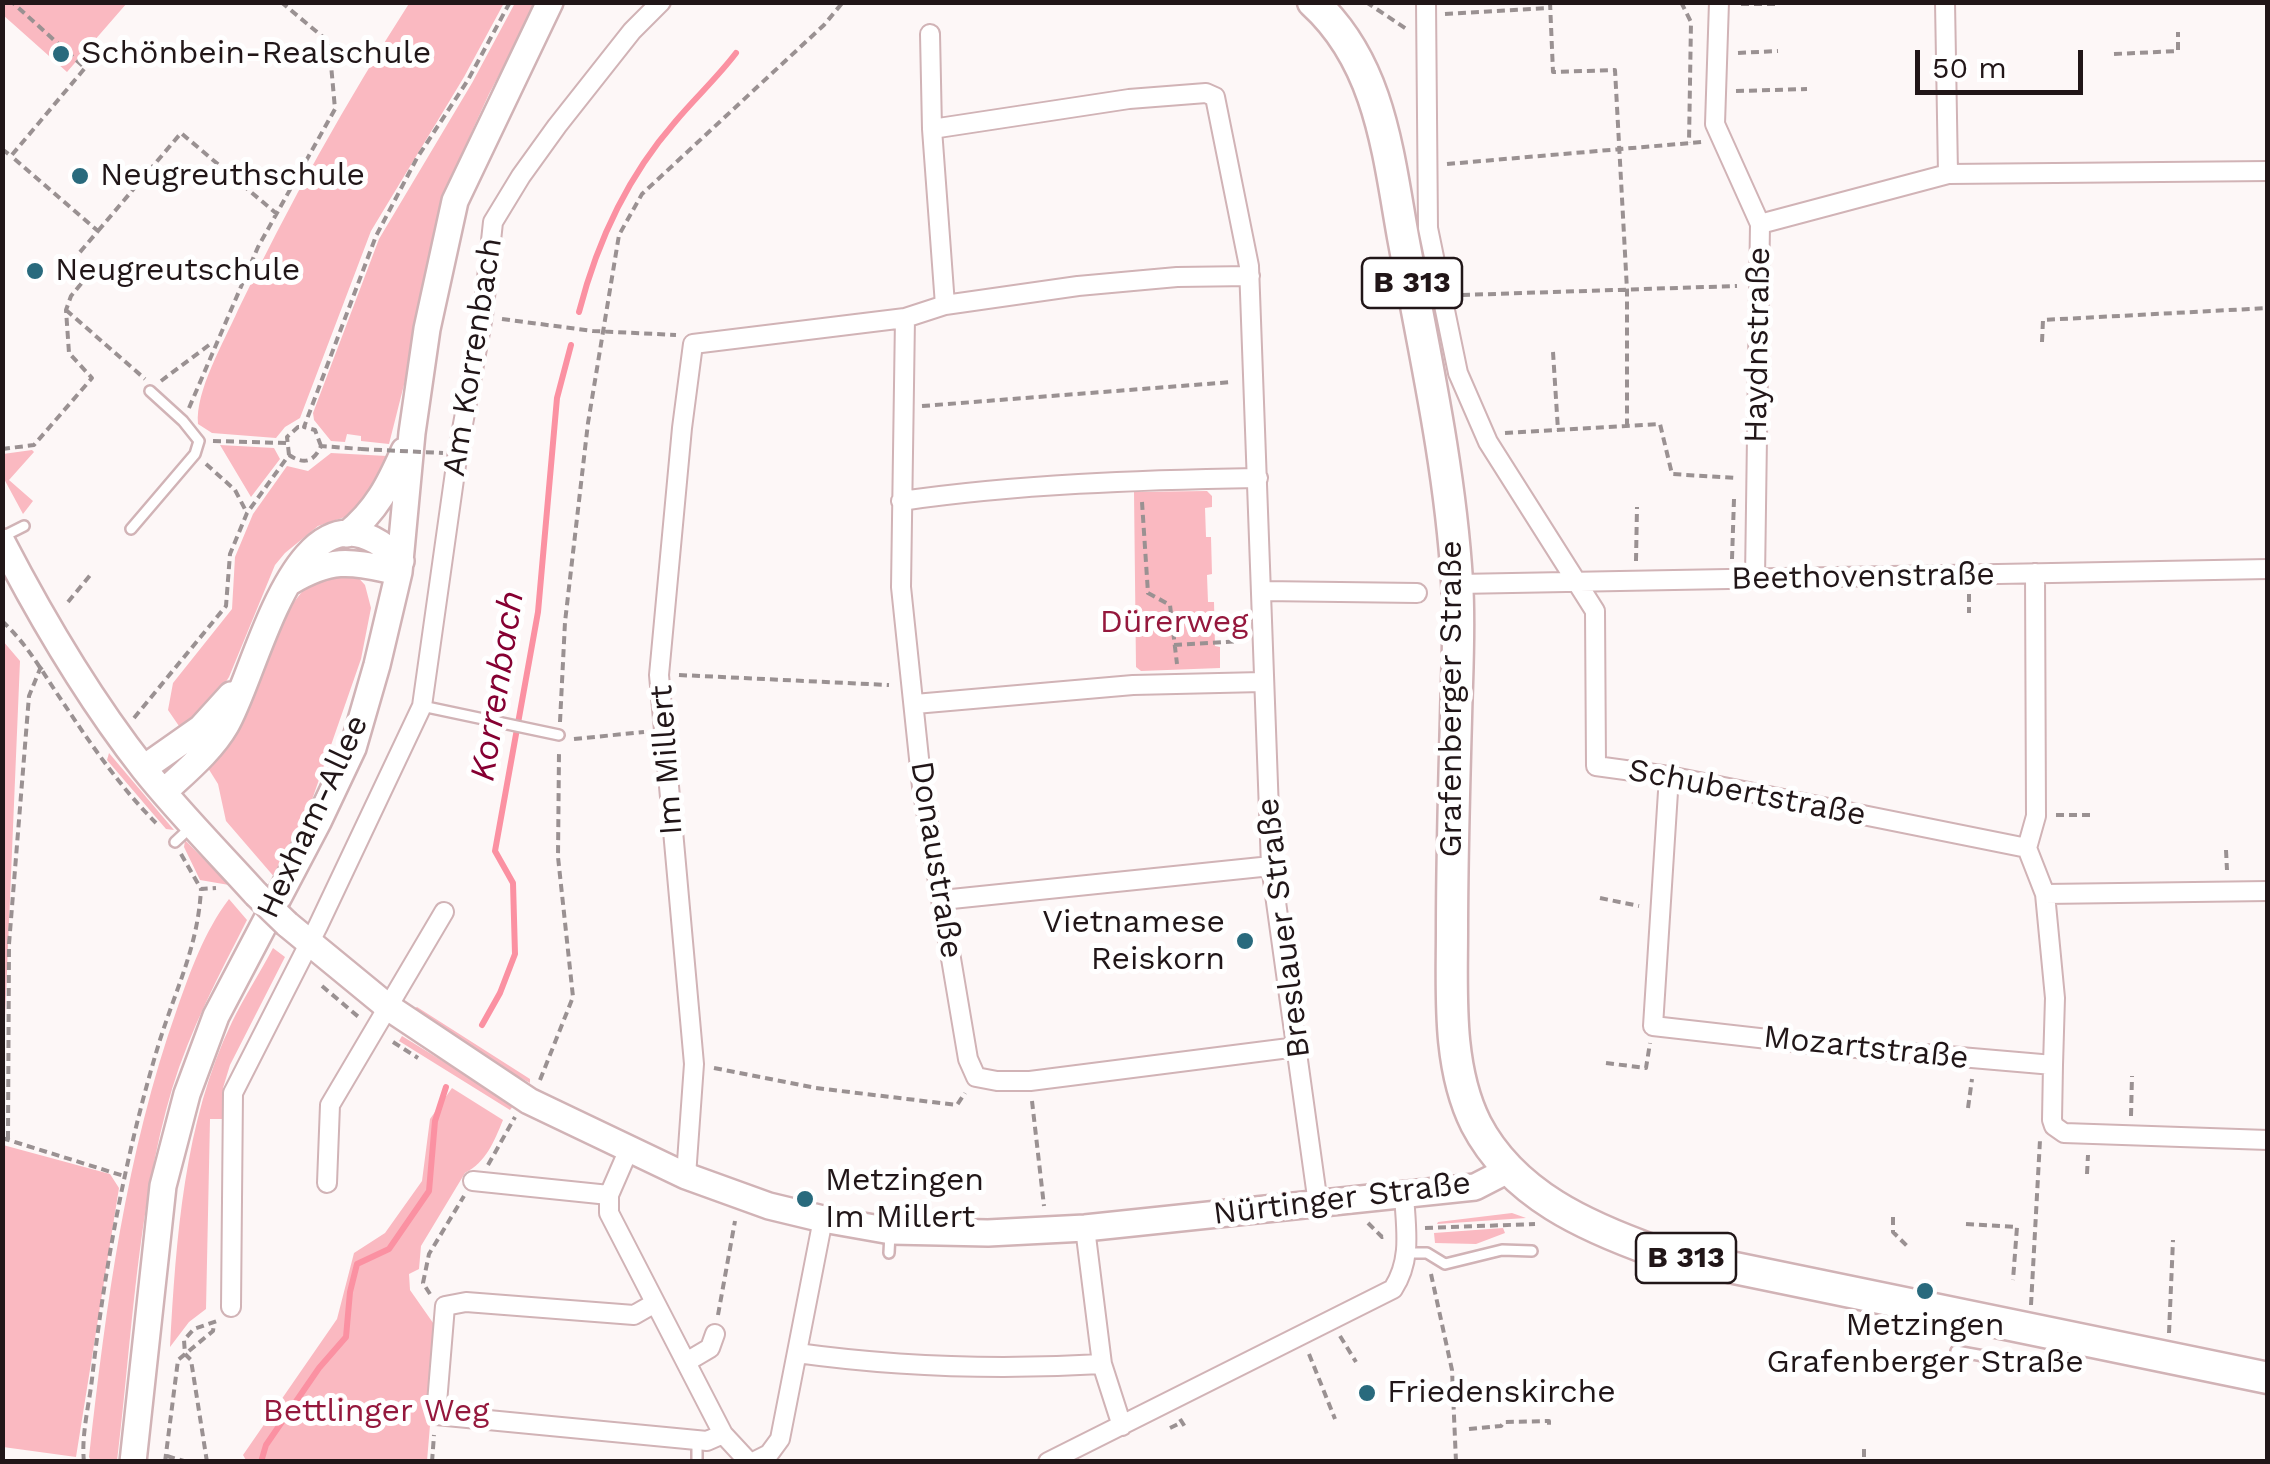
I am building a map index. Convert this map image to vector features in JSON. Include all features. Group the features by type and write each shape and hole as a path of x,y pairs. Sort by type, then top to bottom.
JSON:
{"main road":[{"name":"Grafenberger Straße","path":"1313,2 1336,22 1362,63 1382,122 1449,489 1458,584 1452,1019 1462,1084 1476,1124 1510,1169"},
{"name":"Nürtinger Straße","path":"1510,1169 1544,1215 1657,1252 2268,1378"}],"street":[{"name":"Hexham-Allee","path":"133,1462 163,1186 187,1094 216,1016 353,748 378,665 400,567 412,433 427,329 455,201 550,2"},
{"name":"Am Korrenbach","path":"231,1308 233,1094 422,706 458,450 483,316 493,222 557,126 632,31 661,2"},
{"path":"1945,2 1948,174"},
{"name":"Haydnstraße","path":"1720,3 1715,124 1760,224 1755,578"},
{"path":"1426,9 1428,228 1458,372 1485,434 1575,582"},
{"path":"930,34 932,128 945,305"},
{"name":"Breslauer Straße","path":"932,128 1128,99 1206,93 1215,96 1250,276 1270,866 1318,1204"},
{"path":"1760,224 1948,174 2268,171"},
{"path":"693,344 905,318 945,305 1078,286 1177,277 1250,276"},
{"name":"Donaustraße","path":"905,318 901,587 922,786 968,1059 976,1077"},
{"name":"Im Millert","path":"686,1176 694,1064 659,674 693,344"},
{"path":"164,792 228,723 286,584 300,562 316,546 346,534 366,519 384,495 412,433"},
{"path":"901,501 994,488 1258,478"},
{"path":"346,534 372,537 400,567"},
{"name":"Nürtinger Straße","path":"2,540 62,650 164,792 184,834 309,944 388,1007 529,1101 686,1176 889,1242 1085,1228 1475,1187 1510,1169"},
{"path":"286,584 334,562 400,567"},
{"name":"Beethovenstraße","path":"1458,584 2268,568"},
{"path":"2035,574 2036,816 2027,848 2046,894 2055,998 2054,1126 2074,1134 2268,1140"},
{"name":"Schubertstraße","path":"1575,582 1595,611 1596,766 1670,776 2027,848"},
{"path":"1263,591 1417,593"},
{"path":"914,695 1262,682"},
{"path":"144,768 200,728 242,684"},
{"path":"1653,1026 1670,776"},
{"path":"942,900 1270,866"},
{"path":"2046,894 2268,891"},
{"path":"327,1183 330,1105 444,912"},
{"name":"Mozartstraße","path":"1653,1026 2053,1065"},
{"path":"976,1077 1030,1081 1297,1047"},
{"path":"629,1149 609,1195 609,1213 723,1434 751,1462 769,1454 780,1439 822,1219"},
{"path":"473,1181 609,1195"},
{"path":"1048,1462 1392,1289 1402,1274 1407,1253 1404,1195"},
{"path":"1085,1228 1102,1364 1122,1426"},
{"path":"655,1303 634,1314 466,1302 445,1306 436,1415 707,1441 723,1434"},
{"path":"688,1361 710,1348 715,1334"},
{"path":"797,1352 848,1360 973,1367 1102,1364"}],"lane":[{"path":"131,529 195,454 199,441 150,391"},
{"path":"2,540 24,526"},
{"path":"422,706 560,736"},
{"path":"1407,1253 1427,1253 1445,1264 1502,1250 1532,1251"},
{"path":"1956,1351 2050,1368"},
{"path":"696,1462 698,1440"}],"path":[{"path":"11,156 85,68 12,2"},
{"path":"183,421 258,247 335,109 329,42 281,2"},
{"path":"322,446 308,462 298,462 289,455 286,443 291,432 304,426 376,236 417,158 468,80 510,2"},
{"path":"560,736 564,622 602,332 619,236 642,194 824,25 843,2"},
{"path":"1366,2 1426,42"},
{"path":"1680,2 1692,22 1689,143"},
{"path":"1720,3 1776,4"},
{"path":"1426,9 1550,6 1553,72 1615,70 1627,290 1627,426"},
{"path":"2114,54 2178,51 2178,32"},
{"path":"1719,53 1778,51"},
{"path":"1717,92 1807,88"},
{"path":"2,449 34,445 92,378 69,353 66,310 71,296 85,279 70,265 181,133 278,214"},
{"path":"1428,165 1722,140"},
{"path":"2,149 98,231"},
{"path":"1442,296 1759,285"},
{"path":"2042,342 2043,320 2268,308"},
{"path":"66,310 154,386 217,340"},
{"path":"483,316 602,332 683,335 693,344"},
{"path":"1553,352 1558,430"},
{"path":"902,407 1255,380"},
{"path":"1485,434 1660,424 1672,474 1756,479"},
{"path":"304,426 314,430 322,446"},
{"path":"199,441 286,443"},
{"path":"322,446 443,453"},
{"path":"195,454 234,490 247,513"},
{"path":"145,706 226,606 230,554 247,513 289,455"},
{"path":"1142,481 1148,593 1170,605 1179,684"},
{"path":"1731,579 1734,494"},
{"path":"1636,580 1637,507"},
{"path":"68,602 92,574"},
{"path":"2,621 25,642 40,669 28,696 9,944 5,1138 124,1176"},
{"path":"1174,646 1263,640"},
{"path":"659,674 914,695"},
{"path":"539,1084 572,997 558,857 559,740 663,730"},
{"path":"2036,816 2092,816"},
{"path":"84,1462 96,1344 124,1176 161,1038 190,961 199,922 201,889"},
{"path":"1600,898 1660,910"},
{"path":"1606,1063 1646,1068 1653,1026"},
{"path":"1968,1108 1974,1060"},
{"path":"694,1064 816,1088 957,1105 976,1077"},
{"path":"2130,1136 2132,1076"},
{"path":"1030,1081 1047,1230"},
{"path":"445,1306 423,1284 429,1254 473,1181 503,1142 512,1119"},
{"path":"2030,1312 2039,1140 2054,1126"},
{"path":"715,1334 741,1197"},
{"path":"1360,1217 1382,1238 1406,1228 1544,1215"},
{"path":"1502,1250 1544,1215"},
{"path":"1893,1217 1894,1232 1907,1246"},
{"path":"1966,1224 2017,1227 2014,1280"},
{"path":"2168,1334 2173,1240"},
{"path":"1427,1253 1452,1370 1456,1462"},
{"path":"1392,1289 1406,1294 1432,1280 1445,1264"},
{"path":"207,1462 192,1360 185,1354 184,1340 194,1328 214,1324 231,1308"},
{"path":"1331,1320 1356,1362"},
{"path":"187,1462 165,1459 178,1360 213,1332 214,1324"},
{"path":"1301,1336 1334,1419"},
{"path":"432,1462 436,1415"},
{"path":"1170,1428 1181,1421 1186,1430"},
{"path":"1469,1429 1549,1421 1549,1427"},
{"path":"1864,1448 1864,1462"}],"green space":[{"name":"Schönbein-Realschule","path":"3,2 127,3 67,72 3,15"},
{"path":"410,2 504,3 371,231 300,418 276,438 212,433 198,424 198,411 218,351 298,192"},
{"path":"515,3 537,3 489,94 441,199 410,361 389,444 361,441 361,436 347,434 345,442 331,441 313,413 379,239"},
{"path":"220,445 274,448 280,459 251,497"},
{"path":"32,450 9,480 33,501 23,514 3,477 3,454"},
{"path":"331,453 387,456 380,482 357,513 318,526 275,565 229,677 212,703 181,729 168,710 173,683 232,609 235,557 253,514 287,466 308,471"},
{"name":"Dürerweg","path":"1207,491 1212,496 1212,507 1205,508 1206,537 1211,537 1208,602 1214,602 1220,668 1141,671 1136,667 1134,492"},
{"path":"355,574 365,585 371,608 361,659 306,817 276,879 226,821 218,784 208,768 256,666 300,594 318,575"},
{"path":"3,641 20,661 3,1065"},
{"path":"109,753 174,830 166,829 107,760"},
{"path":"185,840 229,885 200,880 184,847"},
{"path":"229,899 247,920 187,1045 160,1134 137,1274 117,1461 91,1461 111,1286 144,1118 193,966"},
{"path":"273,948 285,957 230,1065 223,1088 224,1119 210,1119 206,1309 189,1322 170,1347 185,1181 203,1099 232,1022"},
{"path":"417,1007 530,1079 530,1083 413,1009"},
{"path":"402,1036 514,1105 510,1110 399,1041"},
{"name":"Bettlinger Weg","path":"452,1088 503,1120 488,1151 465,1173 421,1246 419,1269 409,1274 410,1290 438,1330 427,1461 247,1462 243,1455 337,1319 354,1253 385,1233 422,1181 430,1119"},
{"path":"3,1145 110,1174 119,1188 76,1457 3,1447"},
{"path":"1512,1213 1526,1218 1437,1224 1438,1222"},
{"path":"1503,1228 1505,1233 1476,1244 1435,1243 1434,1233"}],"waterway":[{"name":"Korrenbach","path":"579,312 595,261 628,188 658,143 736,53"},
{"name":"Korrenbach","path":"482,1025 515,954 513,883 495,851 538,612 557,398 571,345"},
{"name":"Korrenbach","path":"261,1462 266,1445 319,1368 346,1337 357,1264 389,1249 429,1191 435,1121 446,1087"}],"place":[{"name":"Schönbein-Realschule","path":"61,54"},
{"name":"Neugreuthschule","path":"80,176"},
{"name":"Neugreutschule","path":"35,271"},
{"name":"Vietnamese Reiskorn","path":"1245,941"},
{"name":"Metzingen Im Millert","path":"805,1199"},
{"name":"Metzingen Grafenberger Straße","path":"1925,1291"},
{"name":"Friedenskirche","path":"1367,1393"}]}
